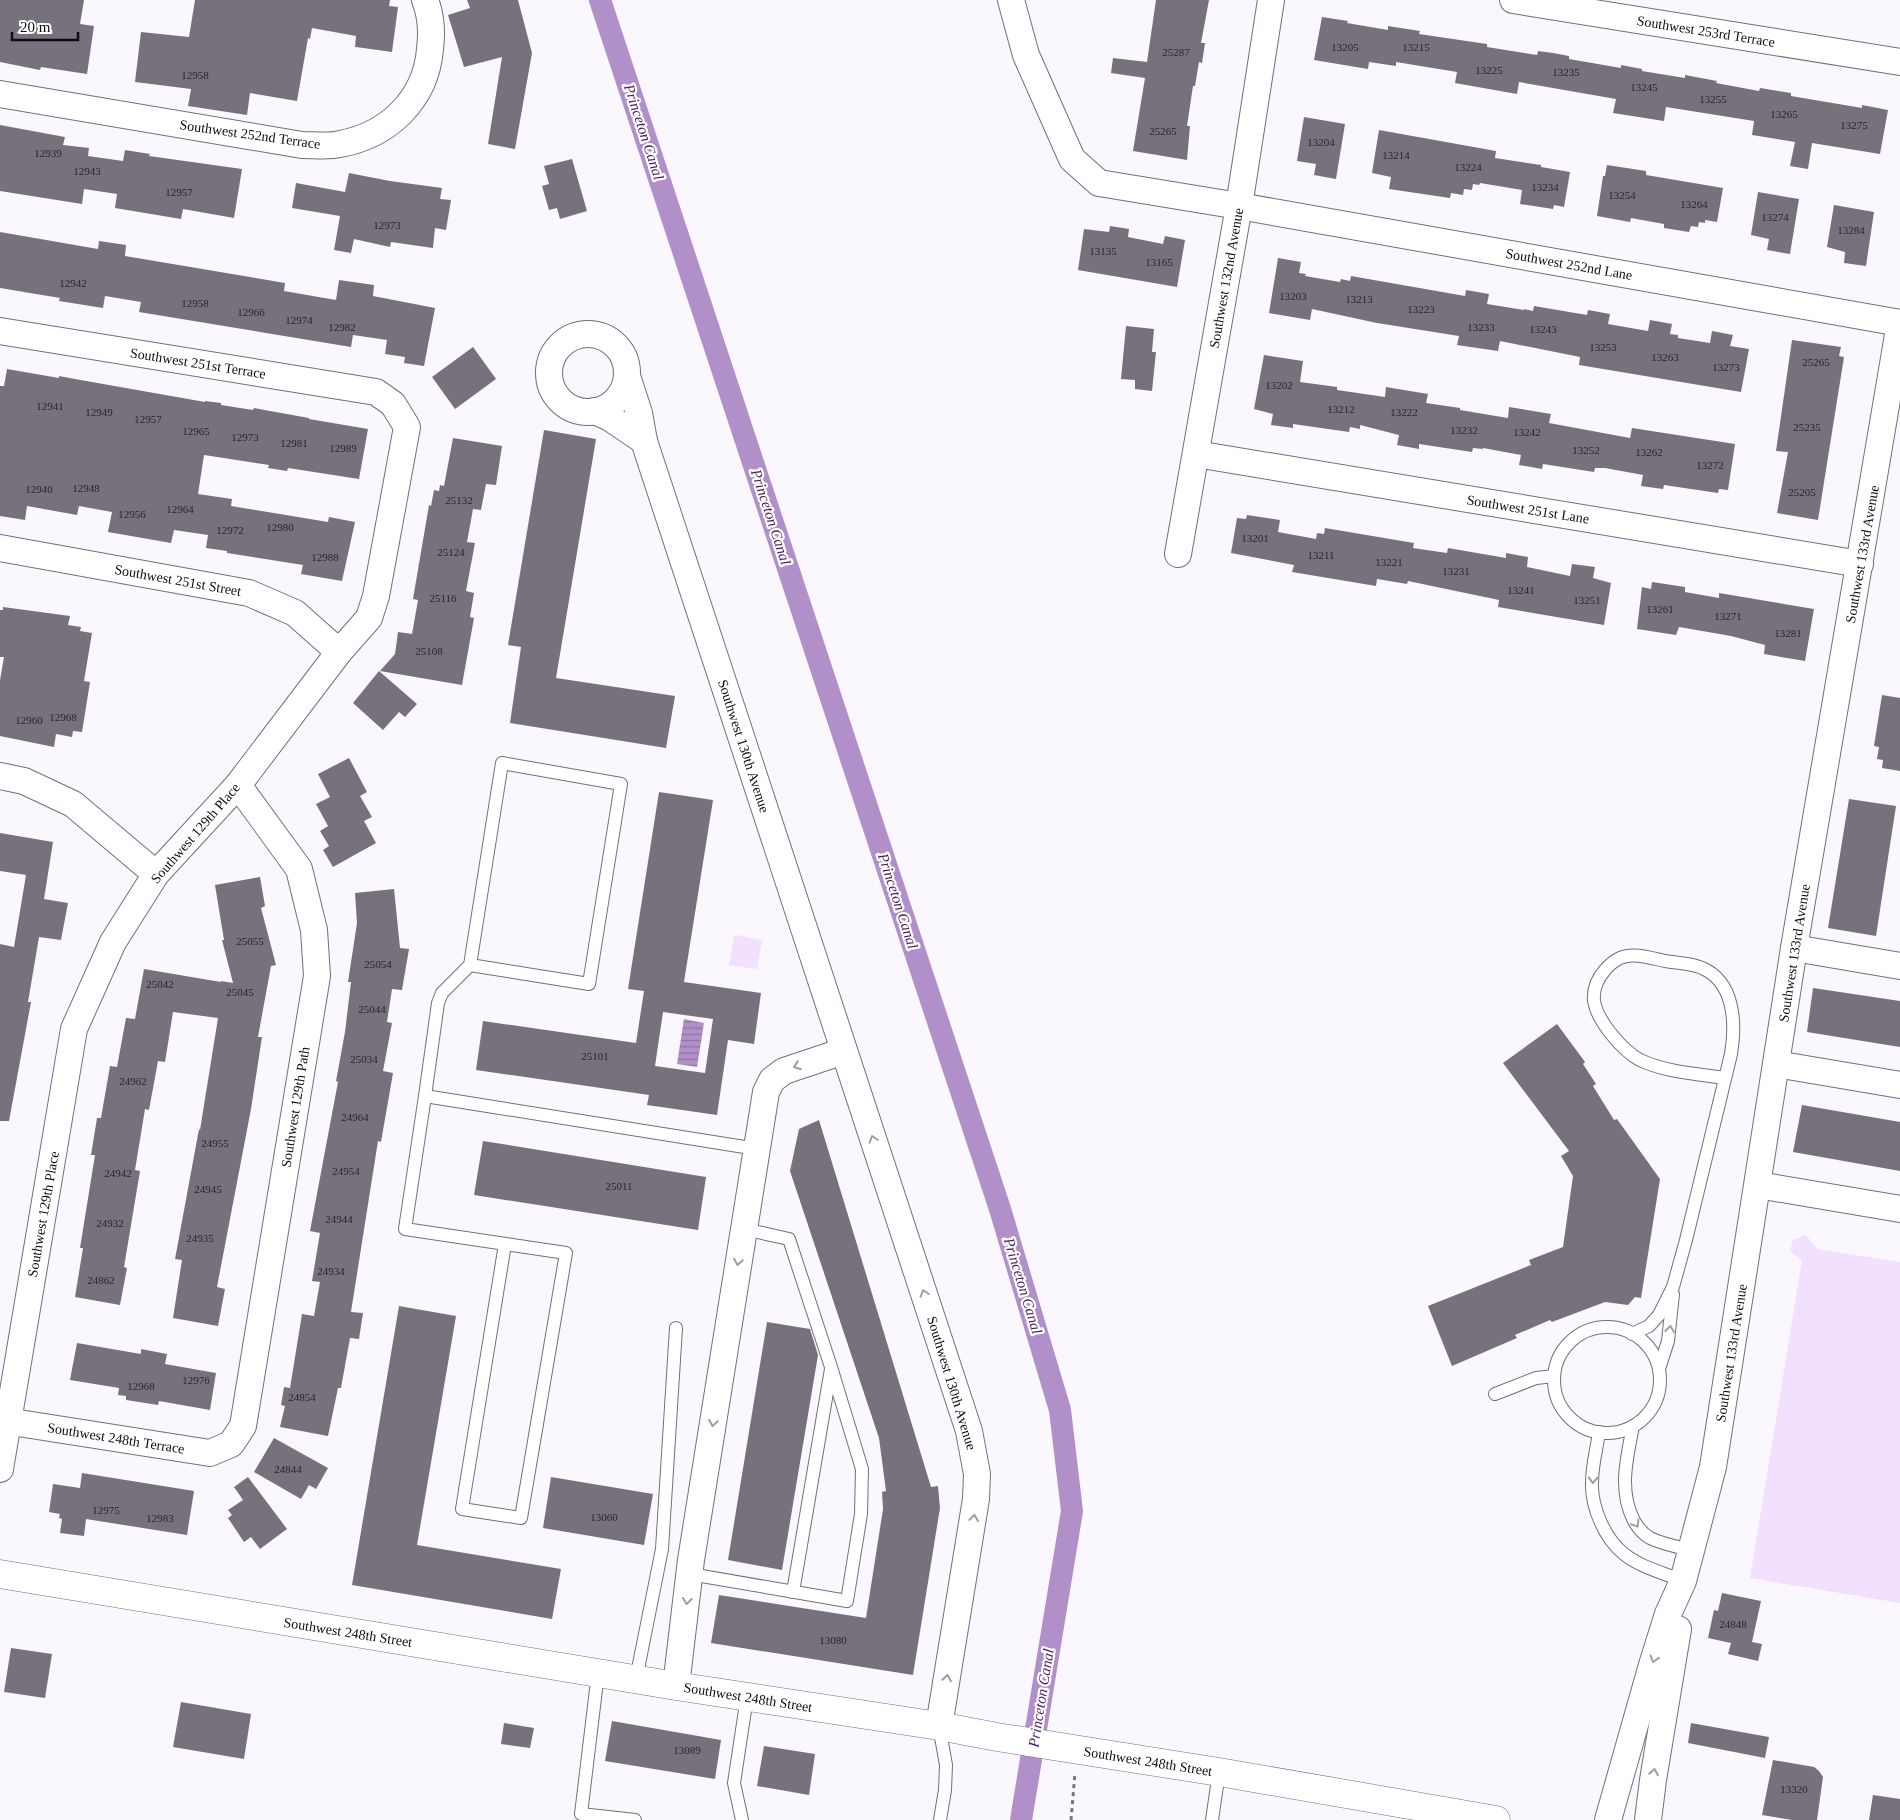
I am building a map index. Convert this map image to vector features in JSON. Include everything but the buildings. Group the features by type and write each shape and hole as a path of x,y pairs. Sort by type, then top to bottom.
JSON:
{"street":[{"name":"Southwest 252nd Terrace","path":"0,94 302,145 340,145 378,132 403,112 415,97 423,83 430,57 430,22 425,0"},
{"name":"Southwest 252nd Lane","path":"1012,0 1026,56 1072,158 1099,183 1900,323"},
{"name":"Southwest 132nd Avenue","path":"1178,554 1239,206 1271,0"},
{"name":"Southwest 253rd Terrace","path":"1513,0 1572,5 1900,62"},
{"name":"Southwest 133rd Avenue","path":"1608,1820 1668,1614 1683,1581 1713,1467 1794,948 1900,323"},
{"name":"Southwest 251st Terrace","path":"0,331 376,392 393,404"},
{"path":"582,334 598,334 609,339 617,346 627,365 627,376 620,395 605,408 596,411 584,412 574,409 556,396 548,376 548,365 558,346 567,339 582,334"},
{"name":"Southwest 130th Avenue","path":"627,376 640,413 644,441 969,1431 976,1466 976,1499 940,1726"},
{"name":"Southwest 129th Place","path":"0,1469 4,1421 74,1029 114,942 156,874 238,785 339,652 369,618 376,596 407,427 393,404"},
{"path":"596,411 644,441"},
{"name":"Southwest 251st Lane","path":"1196,454 1860,564"},
{"name":"Southwest 251st Street","path":"0,548 249,593 295,613 339,652"},
{"path":"0,776 24,781 73,804 156,874"},
{"name":"Southwest 129th Path","path":"231,1444 243,1426 317,976 314,930 299,869 238,785"},
{"path":"1794,948 1900,966"},
{"path":"676,1686 690,1574 766,1092 772,1080 784,1071 844,1051"},
{"path":"1776,1064 1900,1084"},
{"path":"1758,1185 1900,1209"},
{"name":"Southwest 248th Terrace","path":"4,1421 210,1453 231,1444"},
{"name":"Southwest 248th Street","path":"0,1574 676,1686 940,1726 997,1738 1219,1772 1496,1820"},
{"name":"Southwest 133rd Avenue","path":"1648,1820 1682,1611 1683,1581"}],"lane":[{"path":"470,965 589,984 621,784 502,763 470,965 442,993 440,998 405,1229 506,1244 566,1253 521,1518 462,1510 506,1244"},
{"path":"1659,1369 1668,1341 1673,1287 1725,1078 1733,1041 1732,1008 1724,988 1711,973 1700,967 1634,955 1619,958 1604,972 1595,987 1596,1007 1604,1024 1632,1056 1666,1068 1725,1078"},
{"path":"425,1096 757,1149"},
{"path":"690,1574 847,1601 861,1514 862,1469 789,1239 744,1230"},
{"path":"1632,1334 1649,1326 1659,1315 1673,1287"},
{"path":"636,1679 662,1549 676,1328"},
{"path":"1603,1328 1618,1329 1632,1334 1645,1343 1654,1355 1659,1369 1660,1385 1657,1399 1649,1413 1625,1430 1610,1433 1599,1432 1580,1426 1568,1417 1560,1405 1555,1391 1554,1376 1558,1361 1565,1348 1575,1338 1589,1331 1603,1328"},
{"path":"793,1592 831,1367"},
{"path":"1495,1394 1536,1378 1554,1376"},
{"path":"1633,1426 1625,1481 1625,1497 1630,1513 1639,1529 1650,1538 1691,1550"},
{"path":"1599,1432 1592,1482 1596,1510 1607,1534 1623,1554 1646,1567 1683,1581"},
{"path":"598,1673 581,1814 631,1820"},
{"path":"742,1820 734,1783 746,1697"},
{"path":"940,1726 946,1766 945,1790 940,1820"},
{"path":"1212,1820 1219,1772"}],"path":[{"path":"1071,1820 1076,1770"}],"shaded area":[{"path":"734,935 762,940 757,969 729,965"},
{"path":"684,1019 704,1023 697,1067 677,1064"},
{"path":"1806,1235 1817,1249 1900,1262 1900,1603 1750,1578 1802,1260 1790,1251 1793,1240"}],"waterway":[{"name":"Princeton Canal","path":"600,0 1000,1209 1060,1410 1072,1511 1021,1820"}]}
